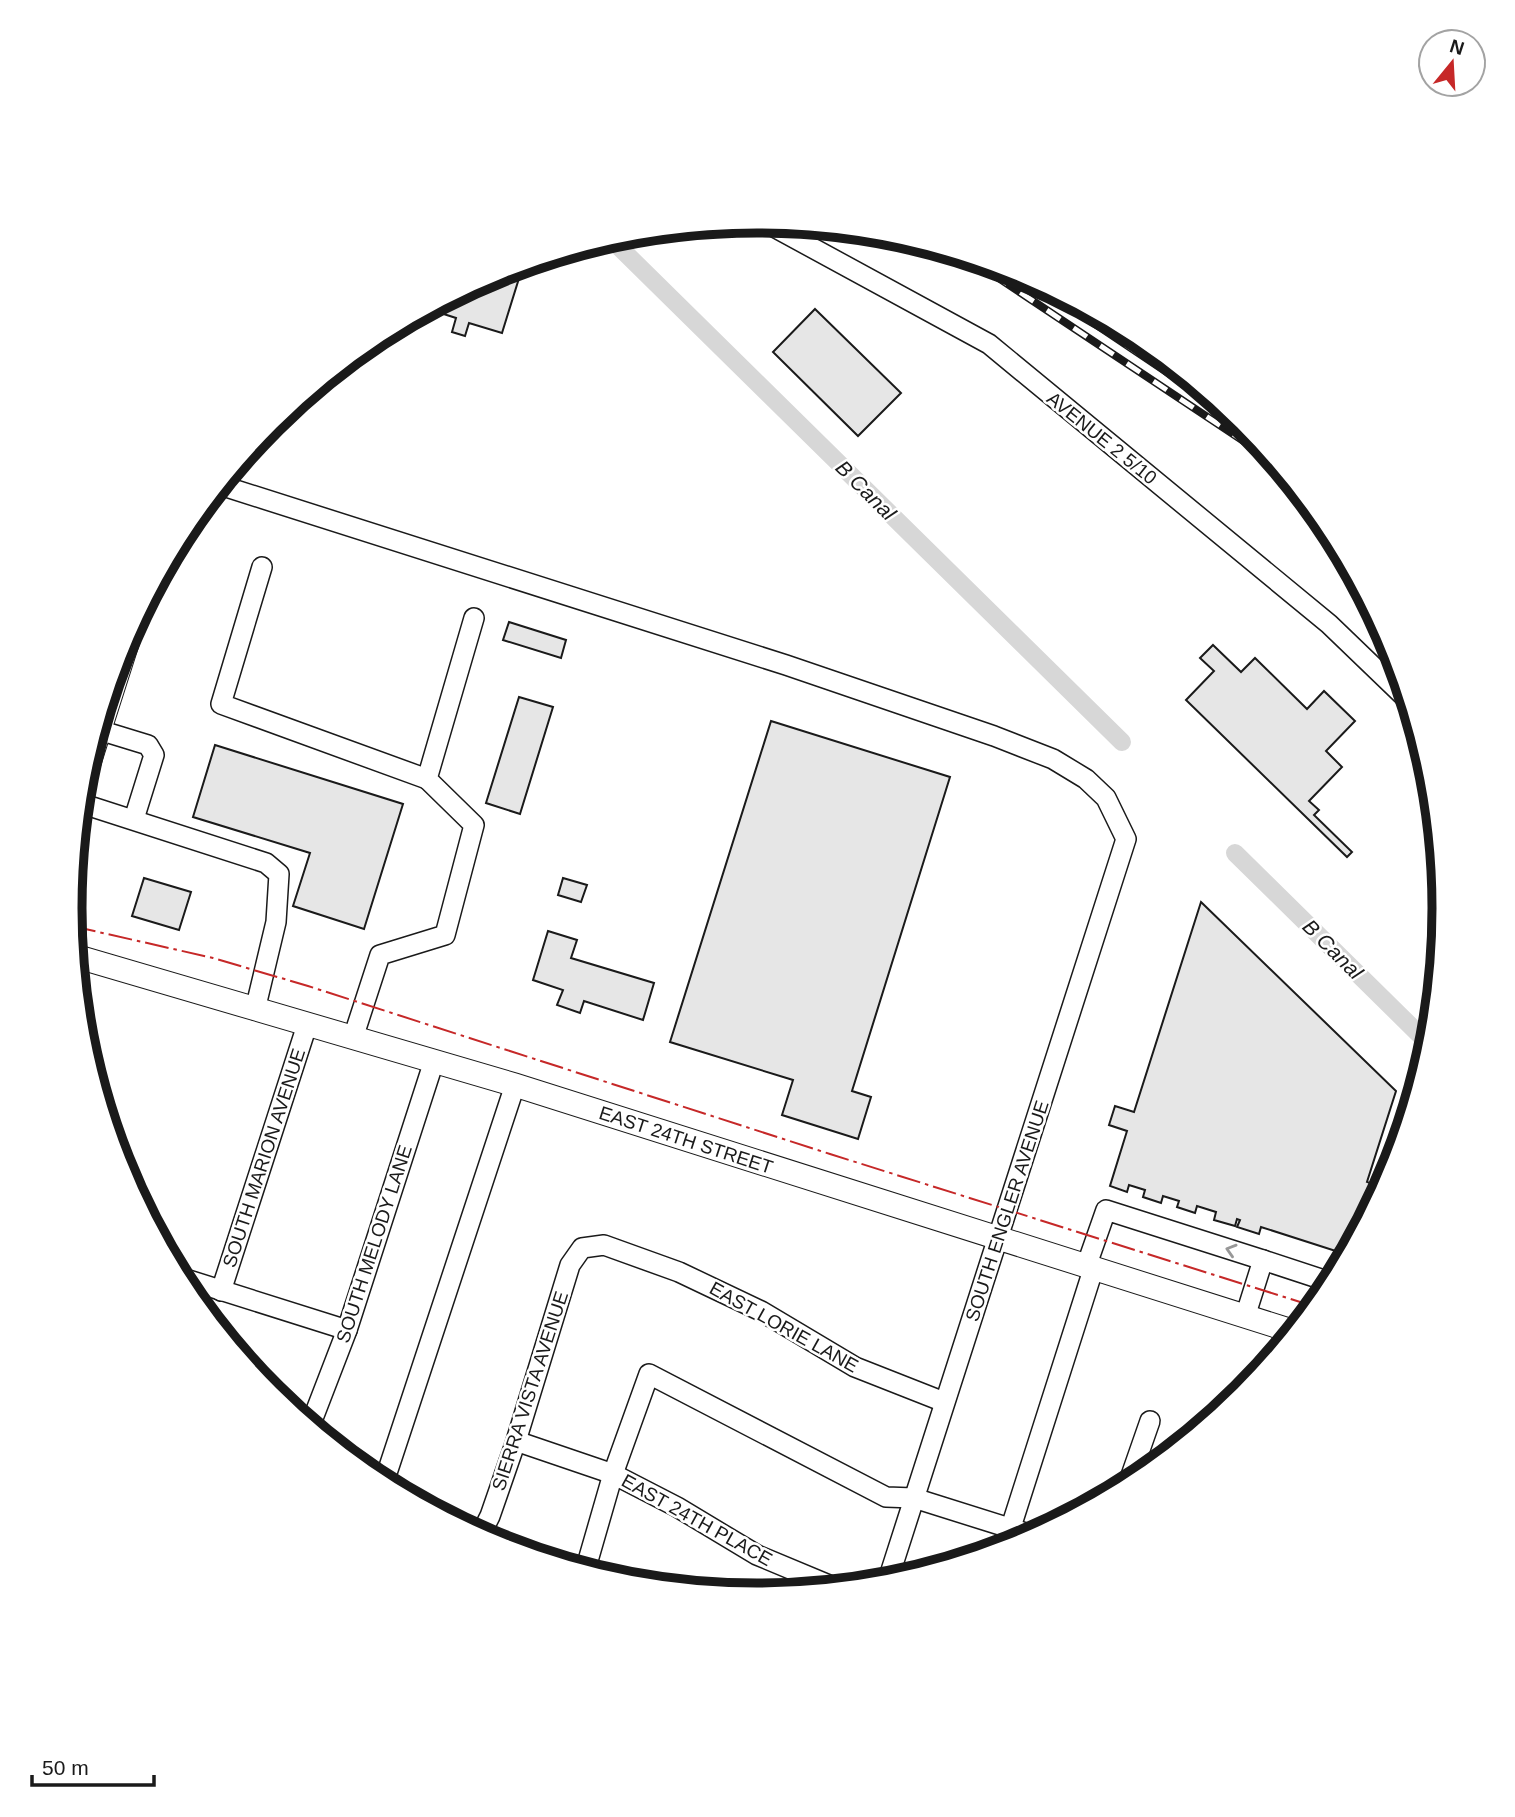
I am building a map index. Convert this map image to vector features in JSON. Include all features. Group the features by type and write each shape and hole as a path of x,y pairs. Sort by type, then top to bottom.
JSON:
{"main road":[{"name":"EAST 24TH STREET","path":"85,959 515,1085 1285,1329"}],"street":[{"name":"AVENUE 2 5/10","path":"786,234 989,344 1329,624 1396,689"},
{"name":"SOUTH ENGLER AVENUE","path":"229,488 786,665 994,736 1053,759 1086,779 1106,798 1126,839 891,1571"},
{"path":"262,567 221,704 427,779 474,825 445,935 380,955 353,1038"},
{"path":"427,779 474,618"},
{"path":"109,721 148,746 154,755 134,819"},
{"path":"90,806 266,863 279,874 276,922 255,1010"},
{"name":"SOUTH MARION AVENUE","path":"221,1291 307,1025"},
{"name":"SOUTH MELODY LANE","path":"313,1417 347,1330 434,1061"},
{"path":"387,1473 515,1085"},
{"path":"1009,1535 1106,1210 1322,1279"},
{"name":"EAST LORIE LANE","path":"582,1248 604,1245 679,1272 761,1311 855,1367 944,1402"},
{"name":"SIERRA VISTA AVENUE","path":"485,1526 516,1441 570,1265 582,1248"},
{"path":"1245,1317 1263,1259"},
{"path":"195,1283 347,1330"},
{"path":"588,1562 613,1474 649,1374 886,1497 914,1498 1018,1531"},
{"path":"1133,1470 1150,1421"},
{"name":"EAST 24TH PLACE","path":"516,1441 613,1474 677,1507 757,1555 818,1581"}],"building":[{"path":"519,277 502,333 469,323 465,336 452,332 456,318 440,313"},
{"path":"815,309 901,393 858,436 773,352"},
{"path":"509,622 566,640 561,658 503,640"},
{"path":"1213,645 1241,672 1255,658 1307,709 1324,691 1355,721 1326,751 1342,767 1309,801 1319,810 1314,815 1352,852 1347,857 1186,700 1214,671 1200,658"},
{"path":"519,697 553,707 520,814 486,803"},
{"path":"771,721 950,777 852,1091 871,1097 858,1139 782,1115 793,1080 670,1042"},
{"path":"215,745 403,804 364,929 293,906 310,853 193,817"},
{"path":"144,878 191,892 179,930 132,916"},
{"path":"563,878 587,885 581,902 558,895"},
{"path":"1201,902 1396,1091 1367,1182 1373,1184 1338,1252 1261,1227 1259,1234 1237,1227 1240,1220 1237,1219 1235,1226 1214,1220 1216,1212 1197,1206 1195,1213 1177,1207 1179,1201 1163,1196 1161,1203 1143,1197 1145,1190 1129,1185 1127,1192 1110,1186 1127,1131 1109,1125 1115,1106 1134,1112"},
{"path":"548,931 577,940 571,958 654,983 643,1020 584,1001 580,1013 557,1005 563,990 533,980"}],"waterway":[{"name":"B Canal","path":"620,247 1122,742"},
{"name":"B Canal","path":"1235,853 1421,1036"}],"railway":[{"path":"999,278 1246,443"},
{"path":"1095,324 1173,377"}],"power":[{"path":"83,928 213,958 308,986 1305,1304"}]}
